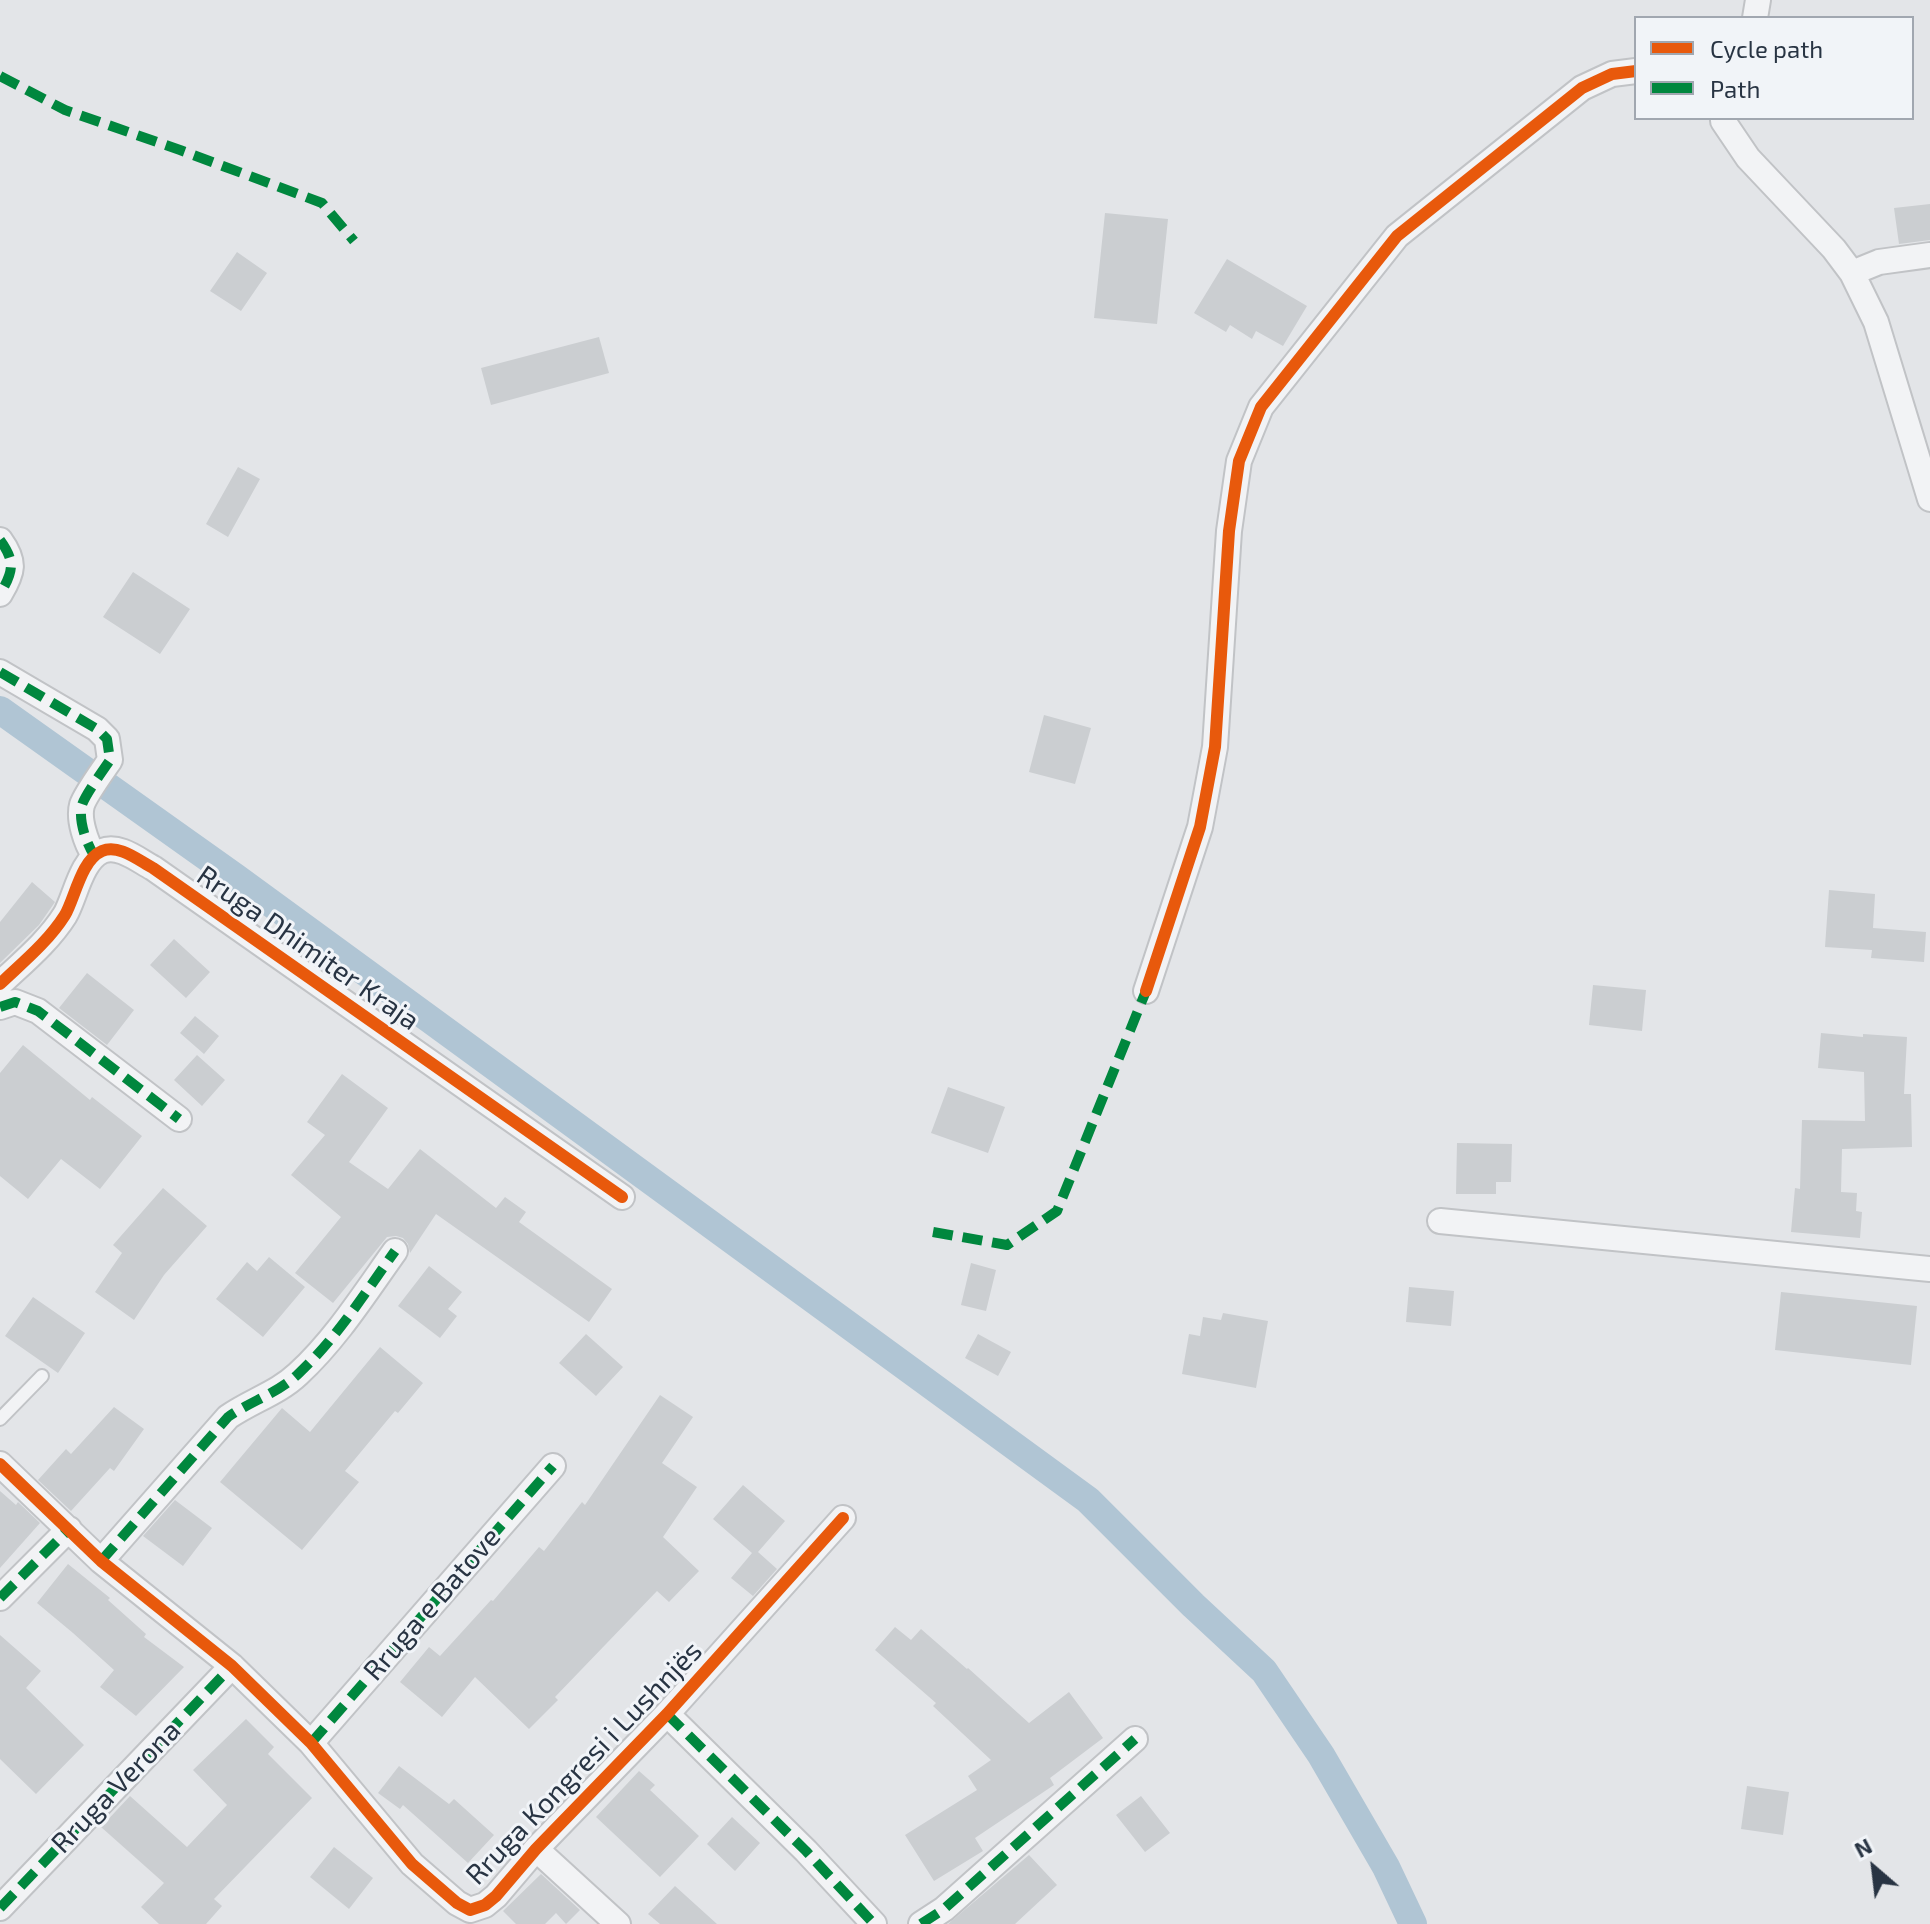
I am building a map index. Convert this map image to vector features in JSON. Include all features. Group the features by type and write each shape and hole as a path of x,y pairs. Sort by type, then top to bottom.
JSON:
{"street":[{"path":"1146,991 1200,827 1215,747 1229,531 1239,461 1261,407 1397,236 1582,88 1612,74 1634,71"},
{"path":"1724,120 1748,158 1834,249 1852,273 1876,322 1930,499"},
{"path":"1852,273 1879,262 1930,255"},
{"path":"0,540 10,556 12,573 0,594"},
{"path":"0,672 97,729 107,739 110,760 82,805 82,827 94,855 65,915 46,939 0,984"},
{"name":"Rruga Dhimiter Kraja","path":"94,855 105,849 121,850 153,868 622,1197"},
{"path":"0,1007 15,1002 38,1011 179,1119"},
{"path":"1440,1221 1930,1269"},
{"path":"101,1561 228,1417 297,1376 333,1336 395,1251"},
{"name":"Rruga Kongresi i Lushnjës","path":"0,1464 101,1561 232,1666 311,1743 412,1864 457,1903 470,1910 485,1905 496,1896 536,1849 667,1714 843,1518"},
{"name":"Rruga e Batove","path":"311,1743 553,1466"},
{"path":"0,1598 69,1529"},
{"name":"Rruga Verona","path":"0,1908 232,1666"},
{"path":"667,1714 806,1851 874,1924"},
{"path":"921,1924 944,1909 1135,1739"},
{"path":"536,1849 618,1924"}],"lane":[{"path":"0,1419 42,1376"}],"building":[{"path":"1930,204 1930,240 1899,244 1894,208"},
{"path":"1105,213 1168,219 1157,324 1094,318"},
{"path":"237,252 267,273 241,311 210,291"},
{"path":"1227,259 1307,306 1283,346 1256,331 1252,339 1230,325 1226,332 1194,313"},
{"path":"599,337 609,373 491,405 481,368"},
{"path":"238,467 260,479 228,537 206,524"},
{"path":"133,572 190,609 160,654 103,617"},
{"path":"1044,715 1091,728 1075,784 1029,772"},
{"path":"32,882 55,902 39,925 0,963 0,922"},
{"path":"1829,890 1875,894 1873,928 1926,932 1924,962 1871,958 1872,950 1825,947"},
{"path":"174,939 210,972 186,998 150,965"},
{"path":"87,973 134,1010 107,1045 59,1008"},
{"path":"1593,985 1646,990 1642,1031 1589,1025"},
{"path":"195,1016 219,1036 204,1054 180,1033"},
{"path":"1821,1033 1907,1037 1904,1094 1911,1094 1912,1147 1842,1149 1841,1192 1857,1193 1856,1211 1862,1212 1860,1238 1791,1232 1795,1188 1800,1189 1802,1120 1865,1121 1864,1072 1818,1068"},
{"path":"23,1045 90,1100 92,1097 142,1136 100,1189 61,1159 28,1199 0,1176 0,1073"},
{"path":"197,1055 225,1080 202,1106 174,1080"},
{"path":"342,1074 388,1108 349,1162 388,1189 420,1149 496,1208 505,1197 526,1212 519,1222 612,1289 589,1322 436,1214 410,1253 403,1238 387,1237 333,1303 295,1273 341,1217 291,1175 325,1135 307,1122"},
{"path":"948,1087 1005,1107 988,1153 931,1133"},
{"path":"1457,1143 1512,1144 1511,1182 1496,1182 1496,1194 1456,1194"},
{"path":"163,1188 207,1226 164,1275 134,1320 95,1292 122,1253 113,1245"},
{"path":"269,1257 305,1287 263,1337 216,1299 247,1262 257,1271"},
{"path":"971,1263 996,1270 986,1311 961,1305"},
{"path":"429,1266 462,1292 448,1309 457,1316 440,1338 398,1306"},
{"path":"1409,1287 1454,1291 1451,1326 1406,1322"},
{"path":"1781,1292 1917,1306 1911,1365 1775,1350"},
{"path":"33,1297 85,1333 58,1373 5,1336"},
{"path":"1223,1313 1268,1321 1256,1388 1182,1374 1189,1334 1200,1336 1203,1317 1221,1320"},
{"path":"586,1334 623,1367 596,1396 559,1363"},
{"path":"978,1334 1011,1352 998,1376 965,1358"},
{"path":"380,1347 423,1383 345,1471 359,1482 302,1550 220,1482 282,1408 310,1432"},
{"path":"660,1395 693,1417 662,1463 697,1487 663,1537 699,1571 669,1602 657,1591 555,1697 558,1700 529,1729 475,1677 442,1717 400,1682 429,1647 440,1656 539,1547 544,1551 582,1502 585,1505"},
{"path":"114,1407 144,1429 114,1471 110,1468 71,1511 38,1480 66,1449 71,1454"},
{"path":"743,1485 785,1521 758,1552 777,1569 753,1596 731,1578 752,1553 713,1519"},
{"path":"0,1491 16,1505 18,1502 40,1523 0,1568"},
{"path":"175,1500 212,1528 183,1566 143,1536"},
{"path":"68,1564 110,1598 108,1600 146,1634 144,1637 184,1667 136,1716 100,1687 114,1670 37,1603"},
{"path":"895,1627 911,1640 921,1629 1029,1723 1069,1692 1103,1738 1050,1778 1054,1785 975,1838 983,1851 934,1881 905,1835 977,1790 968,1776 991,1760 933,1706 936,1703 875,1650"},
{"path":"0,1635 41,1671 26,1688 84,1745 36,1794 0,1759"},
{"path":"246,1719 274,1747 268,1754 312,1798 214,1899 222,1906 206,1924 159,1924 141,1907 164,1883 101,1827 130,1796 187,1847 227,1805 193,1770"},
{"path":"399,1766 449,1804 454,1799 494,1835 468,1863 403,1805 400,1809 378,1793"},
{"path":"639,1771 655,1785 650,1790 699,1836 660,1877 596,1817"},
{"path":"1747,1786 1789,1792 1783,1835 1741,1829"},
{"path":"1141,1796 1170,1833 1145,1852 1116,1815"},
{"path":"732,1817 760,1843 735,1871 707,1844"},
{"path":"334,1847 373,1878 349,1909 310,1877"},
{"path":"1029,1855 1057,1885 1015,1924 948,1924"},
{"path":"541,1874 580,1910 566,1924 556,1913 545,1924 516,1924 503,1911"},
{"path":"675,1886 717,1924 660,1924 648,1914"}],"waterway":[{"path":"0,710 235,877 1088,1500 1264,1671 1321,1755 1386,1867 1413,1924"}],"marked path":[{"path":"0,76 65,110 322,203 354,241"},
{"path":"0,540 9,555 11,567 0,594"},
{"path":"0,672 97,729 107,739 110,760 87,795 81,811 84,831 94,855"},
{"path":"933,1232 1007,1245 1057,1211 1146,991"},
{"path":"0,1007 15,1002 38,1011 179,1119"},
{"path":"101,1561 228,1417 282,1386 312,1360 350,1315 395,1251"},
{"path":"311,1743 553,1466"},
{"path":"0,1598 69,1529"},
{"path":"0,1908 232,1666"},
{"path":"667,1714 806,1851 874,1924"},
{"path":"921,1924 944,1909 1135,1739"}],"cycle path":[{"path":"1146,991 1200,827 1215,747 1229,531 1239,461 1261,407 1397,236 1582,88 1612,74 1634,71"},
{"path":"0,984 58,925 89,862 102,851 122,851 153,868 622,1197"},
{"path":"0,1464 101,1561 232,1666 311,1743 412,1864 457,1903 470,1910 485,1905 496,1896 536,1849 667,1714 843,1518"}]}
